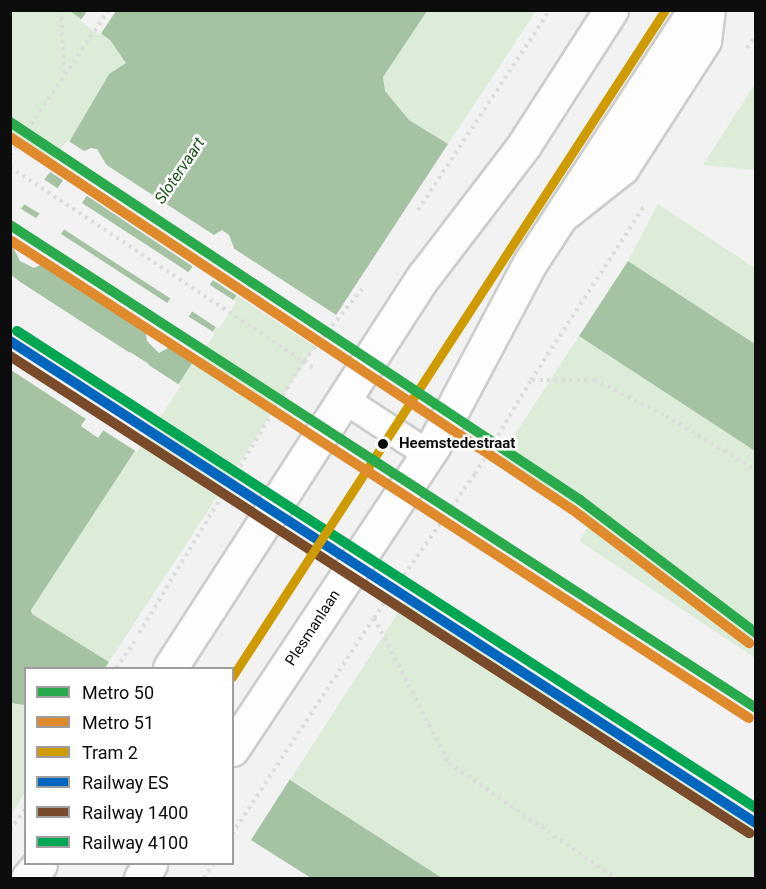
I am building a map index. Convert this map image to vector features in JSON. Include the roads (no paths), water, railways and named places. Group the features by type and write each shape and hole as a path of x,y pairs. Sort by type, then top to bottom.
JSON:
{"street":[{"path":"171,667 424,276 524,145 611,10"},
{"path":"430,450 530,263 695,10"},
{"name":"Plesmanlaan","path":"234,746 430,450"},
{"path":"28,879 39,865"},
{"path":"141,879 149,865"}],"lane":[{"path":"555,226 624,170 707,41 711,10"},
{"path":"347,395 430,450"}],"water":[{"name":"Slotervaart","path":"70,11 427,11 383,77 385,91 409,120 448,144 317,344 238,293 31,610 32,614 109,662 106,667 24,667 24,705 11,703 10,293 19,281 11,275 11,221 55,166 109,74 126,63 110,40","holes":["91,148 97,149 107,166 40,265 34,268 20,261 14,249 84,151","222,230 229,235 234,248 168,348 159,353 147,341 146,334 214,235","130,352 149,364 98,438 81,426"]},
{"path":"628,261 755,344 755,451 579,336"},
{"path":"290,779 442,878 311,878 251,840"}],"metro line":[{"name":"50","path":"10,122 580,500 756,633"},
{"name":"51","path":"10,137 573,510 749,643"},
{"name":"50","path":"10,225 756,708"},
{"name":"51","path":"10,240 749,718"}],"tram line":[{"name":"2","path":"234,674 665,10"}],"rail line":[{"name":"4100","path":"17,331 756,808"},
{"name":"ES","path":"10,341 756,823"},
{"name":"1400","path":"10,356 749,833"}],"place":[{"name":"Heemstedestraat","path":"383,444"}]}
